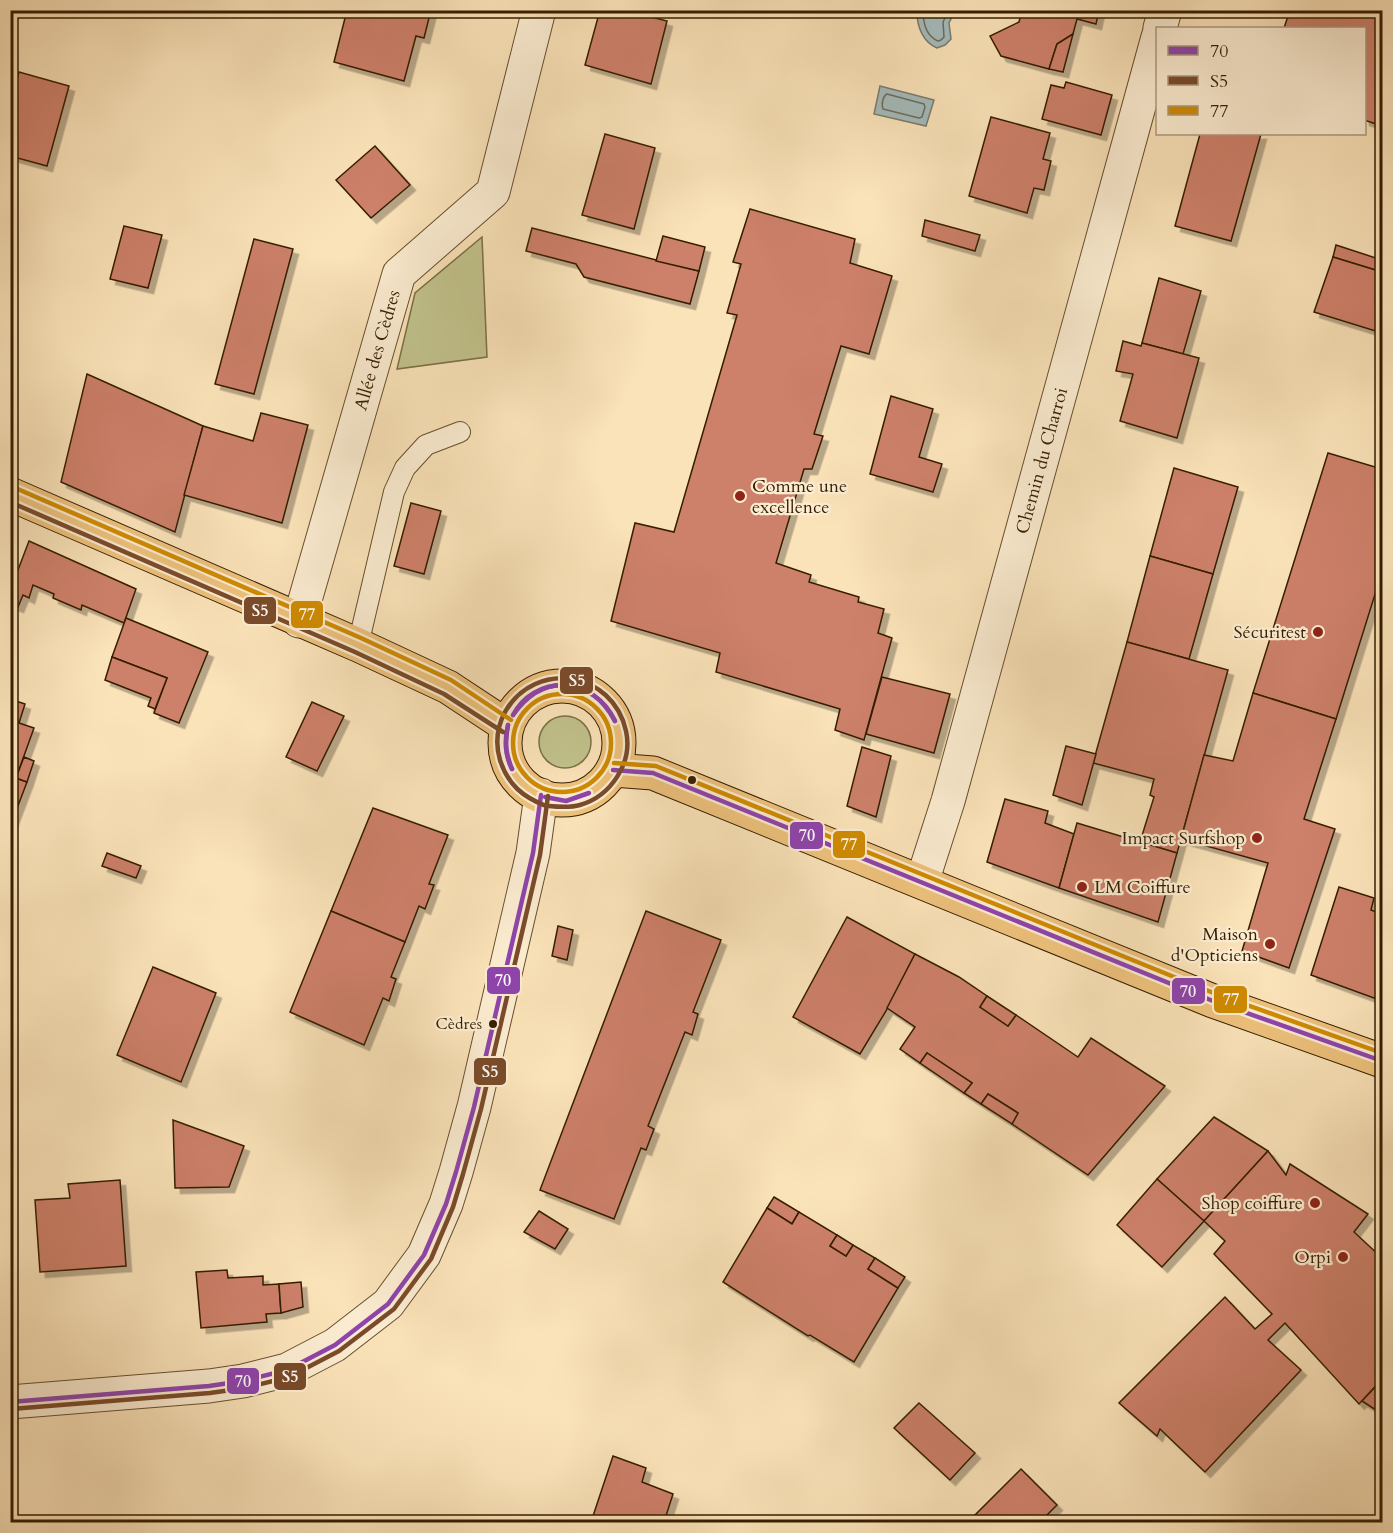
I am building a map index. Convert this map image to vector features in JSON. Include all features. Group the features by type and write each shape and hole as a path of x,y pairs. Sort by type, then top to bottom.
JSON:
{"main road":[{"path":"10,494 358,645 448,687 507,726"},
{"path":"566,685 584,689 600,699 613,714 619,733 620,752 613,770 602,784 586,795 568,800 549,799 532,792 518,780 508,763 504,745 507,726 516,708 529,695 547,687 566,685"},
{"path":"613,770 652,773 1213,1001 1383,1061"}],"street":[{"name":"Allée des Cèdres","path":"299,621 399,274 493,192 539,10"},
{"path":"1160,27 1165,10"},
{"name":"Chemin du Charroi","path":"922,882 948,801 1156,44"},
{"path":"10,1402 210,1386 276,1373 336,1345 388,1304 424,1255 446,1204 456,1173 474,1107 533,853 541,795"}],"lane":[{"path":"358,645 394,492 401,476 405,468 426,445 460,432"}],"green space":[{"path":"482,237 487,357 397,369 415,293"},
{"path":"560,716 570,716 579,720 587,728 591,742 587,756 579,764 570,768 560,768 551,764 543,756 539,747 539,737 543,728 551,720"}],"water":[{"path":"920,10 955,11 949,23 951,39 945,45 937,48 925,38 918,23 917,12"},
{"path":"880,86 934,100 926,126 874,114"}],"building":[{"path":"347,10 431,10 424,38 416,36 404,81 334,62"},
{"path":"600,10 618,10 639,17 640,14 667,21 651,84 585,65"},
{"path":"1022,10 1099,10 1096,24 1077,19 1073,34 1057,44 1049,69 1001,56 990,36 1019,22"},
{"path":"1290,10 1331,10 1350,17 1352,10 1382,10 1382,114 1379,125 1366,121 1366,27 1284,27"},
{"path":"1073,34 1063,72 1049,69 1057,44"},
{"path":"19,72 69,86 47,166 10,156 10,103"},
{"path":"1066,82 1112,95 1101,135 1042,119 1051,85 1064,88"},
{"path":"991,117 1050,133 1043,159 1051,161 1044,190 1034,188 1027,213 969,196"},
{"path":"605,134 655,148 634,229 582,215"},
{"path":"1200,135 1261,135 1231,241 1175,226"},
{"path":"375,146 410,185 371,218 336,180"},
{"name":"Comme une excellence","path":"750,209 855,239 850,263 892,276 869,354 841,346 814,434 823,436 812,469 804,469 776,563 811,575 809,582 859,597 858,602 884,609 878,633 892,638 864,740 835,730 840,709 716,672 720,653 611,621 635,523 674,532 737,315 727,313 741,264 733,262"},
{"path":"925,220 980,235 975,251 922,236"},
{"path":"124,226 162,235 148,288 110,279"},
{"path":"532,228 699,271 690,304 584,277 576,264 526,251"},
{"path":"663,236 705,247 699,271 656,261"},
{"path":"254,239 293,249 254,394 215,384"},
{"path":"1336,245 1382,260 1382,272 1333,257"},
{"path":"1333,257 1382,272 1382,333 1314,312"},
{"path":"1159,278 1201,291 1183,354 1142,343"},
{"path":"1123,341 1141,346 1142,343 1199,358 1177,438 1120,421 1133,374 1116,371"},
{"path":"87,374 203,426 175,532 61,482"},
{"path":"891,396 933,409 919,457 942,464 933,492 870,474"},
{"path":"261,413 308,425 282,523 184,495 203,426 253,441"},
{"name":"Sécuritest","path":"1328,453 1382,469 1382,572 1336,719 1253,693"},
{"path":"1174,468 1238,487 1213,574 1150,556"},
{"path":"411,503 441,511 424,574 394,566"},
{"path":"29,541 136,589 124,623 82,605 81,610 53,598 54,594 33,585 29,598 23,595 18,607 10,604 10,591"},
{"path":"1150,556 1213,574 1189,659 1127,642"},
{"path":"126,618 208,652 179,723 154,713 167,678 112,657"},
{"path":"1127,642 1228,670 1177,853 1140,842 1154,797 1150,795 1154,779 1093,763"},
{"path":"112,657 167,678 155,709 148,706 151,698 105,680"},
{"path":"882,677 950,694 934,753 866,734"},
{"path":"1253,693 1336,719 1304,819 1335,829 1289,968 1242,951 1268,863 1181,839 1204,755 1233,761"},
{"path":"10,699 25,704 19,723 34,728 16,778 27,782 10,827"},
{"path":"312,702 344,716 317,771 286,757"},
{"path":"1066,746 1096,754 1082,805 1053,795"},
{"path":"862,747 891,756 876,817 847,806"},
{"path":"24,757 34,761 27,782 16,778"},
{"path":"1005,799 1048,811 1045,823 1074,834 1059,888 987,862"},
{"path":"373,808 448,835 429,884 434,885 425,909 419,906 405,942 331,911"},
{"path":"1077,823 1177,853 1158,922 1059,888"},
{"path":"107,853 141,866 136,878 102,866"},
{"path":"1339,887 1374,898 1371,910 1382,914 1382,1001 1311,975"},
{"path":"331,911 405,942 391,977 396,979 389,1001 383,998 364,1045 290,1012"},
{"path":"646,911 721,940 693,1012 698,1014 692,1035 685,1032 648,1126 654,1129 646,1150 641,1148 614,1219 540,1190"},
{"path":"847,917 915,954 886,1011 860,1054 793,1017"},
{"path":"558,926 573,930 567,960 552,956"},
{"path":"915,954 959,977 987,996 980,1007 1008,1026 1016,1015 1078,1057 1091,1038 1165,1086 1088,1175 1012,1124 1018,1113 988,1094 981,1104 964,1093 972,1083 927,1053 920,1063 900,1049 915,1027 887,1008"},
{"path":"153,967 216,993 181,1082 117,1055"},
{"path":"987,996 1016,1015 1008,1026 980,1007"},
{"path":"927,1053 972,1083 964,1093 920,1063"},
{"path":"988,1094 1018,1113 1012,1124 981,1104"},
{"path":"1214,1117 1268,1151 1204,1221 1157,1179"},
{"path":"173,1120 244,1146 229,1187 175,1188"},
{"path":"1268,1151 1286,1175 1290,1164 1368,1214 1354,1232 1382,1258 1382,1379 1359,1404 1285,1323 1268,1340 1301,1370 1205,1472 1160,1429 1157,1436 1119,1403 1225,1297 1255,1329 1272,1314 1214,1254 1225,1241 1204,1221"},
{"path":"1157,1179 1204,1221 1162,1267 1117,1225"},
{"path":"120,1180 126,1266 40,1272 35,1200 70,1198 68,1184"},
{"path":"774,1197 799,1212 792,1224 767,1208"},
{"path":"767,1208 792,1224 799,1212 837,1235 830,1246 846,1256 853,1245 875,1258 868,1269 898,1288 854,1362 723,1282"},
{"path":"539,1211 568,1229 555,1249 524,1232"},
{"path":"837,1235 853,1245 846,1256 830,1246"},
{"path":"875,1258 905,1277 898,1288 868,1269"},
{"path":"227,1270 228,1278 263,1276 263,1285 279,1284 281,1313 266,1314 267,1322 201,1328 196,1272"},
{"path":"301,1282 303,1307 281,1313 279,1284"},
{"path":"1382,1380 1382,1414 1362,1401"},
{"path":"919,1403 975,1453 950,1480 894,1428"},
{"path":"613,1456 646,1468 642,1482 673,1494 665,1519 675,1522 591,1522"},
{"path":"1021,1469 1057,1505 1040,1522 979,1522 973,1517"}],"transit line":[{"name":"77","path":"13,487 361,638 451,680 511,720"},
{"name":"S5","path":"10,502 355,652 444,694 503,732"},
{"name":"S5","path":"546,806 530,799 517,789 503,769 497,741 500,723 518,695 535,684 553,679 572,679 590,685 606,695 618,711 626,731 626,755 617,777 610,786 591,801 576,806 549,806"},
{"name":"70","path":"513,715 522,702 534,693 548,687 563,685"},
{"name":"70","path":"513,715 534,694 548,687 563,685"},
{"name":"70","path":"563,685 587,691 606,706 615,721"},
{"name":"70","path":"563,685 580,689 600,700 615,721"},
{"name":"77","path":"562,694 581,698 597,708 607,724 611,743 607,762 597,778 581,788 562,792 543,788 527,778 517,762 513,743 517,724 527,708 543,698 562,694"},
{"name":"70","path":"508,725 506,748 512,769"},
{"name":"70","path":"508,725 506,748 512,769"},
{"name":"77","path":"614,763 656,766 1216,994 1382,1053"},
{"name":"70","path":"613,770 653,773 1213,1001 1382,1061"},
{"name":"70","path":"545,797 566,801 589,793"},
{"name":"70","path":"10,1402 209,1386 243,1381 287,1370 335,1345 388,1304 424,1255 446,1204 456,1172 474,1107 533,853 541,795"},
{"name":"S5","path":"11,1409 210,1393 245,1388 289,1377 339,1351 394,1309 431,1259 453,1207 463,1174 481,1109 540,855 548,796"}],"place":[{"name":"Comme une excellence","path":"740,496"},
{"name":"Sécuritest","path":"1318,632"},
{"name":"Impact Surfshop","path":"1257,838"},
{"name":"LM Coiffure","path":"1082,887"},
{"name":"Maison d'Opticiens","path":"1270,944"},
{"name":"Cèdres","path":"493,1024"},
{"name":"Shop coiffure","path":"1315,1203"},
{"name":"Orpi","path":"1343,1257"}]}
